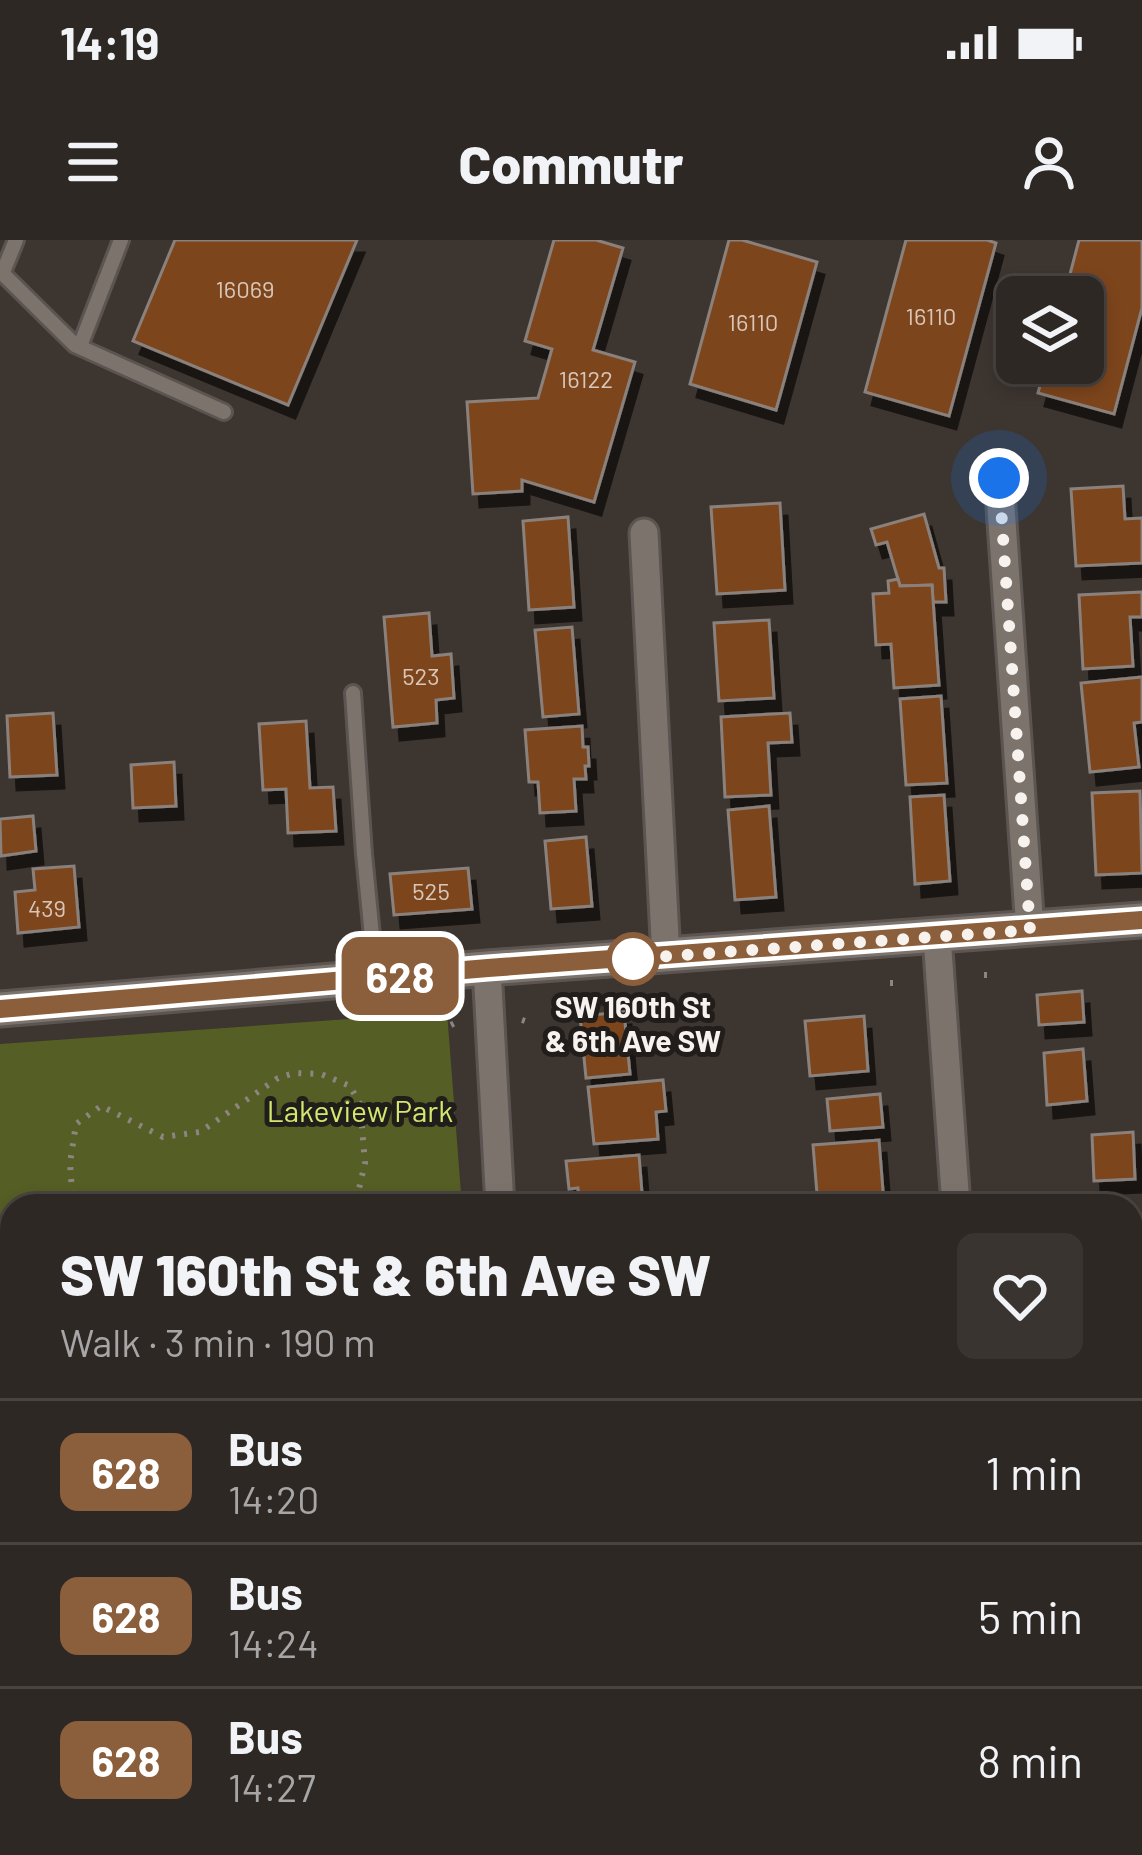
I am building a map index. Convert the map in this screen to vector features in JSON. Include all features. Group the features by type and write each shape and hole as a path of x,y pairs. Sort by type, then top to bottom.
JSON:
{"street":[{"path":"999,478 1030,930"},
{"path":"644,533 667,957"},
{"path":"0,1010 1142,920"},
{"path":"937,936 955,1194"},
{"path":"488,968 499,1194"}],"lane":[{"path":"16,240 2,272 80,346 224,412"},
{"path":"80,346 121,240"},
{"path":"353,693 376,977"}],"path":[{"path":"72,1194 70,1163 76,1124 101,1106 164,1137 200,1132 278,1078 294,1073 321,1075 350,1086 360,1104 365,1163 358,1194"}],"green space":[{"name":"Lakeview Park","path":"447,1012 461,1194 0,1194 0,1044"}],"building":[{"path":"175,240 357,240 288,405 133,341"},
{"path":"554,240 596,240 623,248 593,350 635,362 594,502 522,480 522,491 473,494 467,402 538,398 552,349 525,341"},
{"path":"729,240 817,262 776,410 690,384"},
{"path":"906,240 996,243 949,416 865,392"},
{"path":"1079,240 1142,240 1142,308 1114,414 1038,393 1040,384 1104,384 1104,276 1070,276"},
{"path":"1123,486 1125,519 1142,518 1142,563 1076,566 1071,489"},
{"path":"780,503 785,590 717,594 711,507"},
{"path":"924,514 939,568 944,568 946,602 933,602 932,585 900,586 887,542 876,545 871,529"},
{"path":"568,517 574,607 529,610 523,521"},
{"path":"898,579 900,586 932,585 939,685 894,688 891,644 876,645 873,594 889,593 888,581"},
{"path":"1142,592 1142,617 1130,617 1133,666 1083,669 1079,595"},
{"path":"429,613 432,656 451,654 454,698 436,700 437,723 393,727 384,617"},
{"path":"769,620 774,698 719,701 714,623"},
{"path":"572,627 579,714 543,717 535,630"},
{"path":"1142,677 1142,722 1134,723 1139,767 1090,772 1081,683"},
{"path":"941,696 947,783 906,785 900,699"},
{"path":"53,713 57,775 10,777 7,716"},
{"path":"790,713 792,742 768,743 771,795 725,797 721,717"},
{"path":"306,721 310,788 333,787 336,831 288,833 286,789 263,790 259,724"},
{"path":"582,726 589,766 585,766 586,779 574,779 576,811 540,813 538,782 529,782 525,730"},
{"path":"174,762 176,806 133,808 131,765"},
{"path":"1140,791 1142,873 1096,875 1092,793"},
{"path":"944,795 950,881 915,884 910,797"},
{"path":"769,806 776,897 735,900 728,810"},
{"path":"33,816 36,851 1,856 0,819"},
{"path":"586,837 592,906 551,909 545,841"},
{"path":"74,866 79,927 18,933 15,892 35,890 33,869"},
{"path":"468,868 472,909 394,915 390,874"},
{"path":"1082,991 1084,1022 1039,1025 1037,995"},
{"path":"624,1012 630,1074 586,1078 580,1016"},
{"path":"864,1016 868,1071 810,1076 805,1021"},
{"path":"1083,1049 1087,1101 1047,1105 1044,1053"},
{"path":"663,1080 666,1111 656,1112 658,1139 594,1144 588,1087"},
{"path":"880,1094 883,1127 830,1131 827,1099"},
{"path":"1133,1132 1135,1179 1094,1181 1092,1135"},
{"path":"879,1140 883,1194 817,1194 813,1145"},
{"path":"639,1155 642,1194 578,1194 578,1188 569,1189 566,1161"}],"bus line":[{"name":"628","path":"0,1009 1142,920"}],"place":[{"name":"SW 160th St & 6th Ave SW","path":"633,959"}],"route":[{"path":"633,959 628,959 1030,930 999,478"}]}
